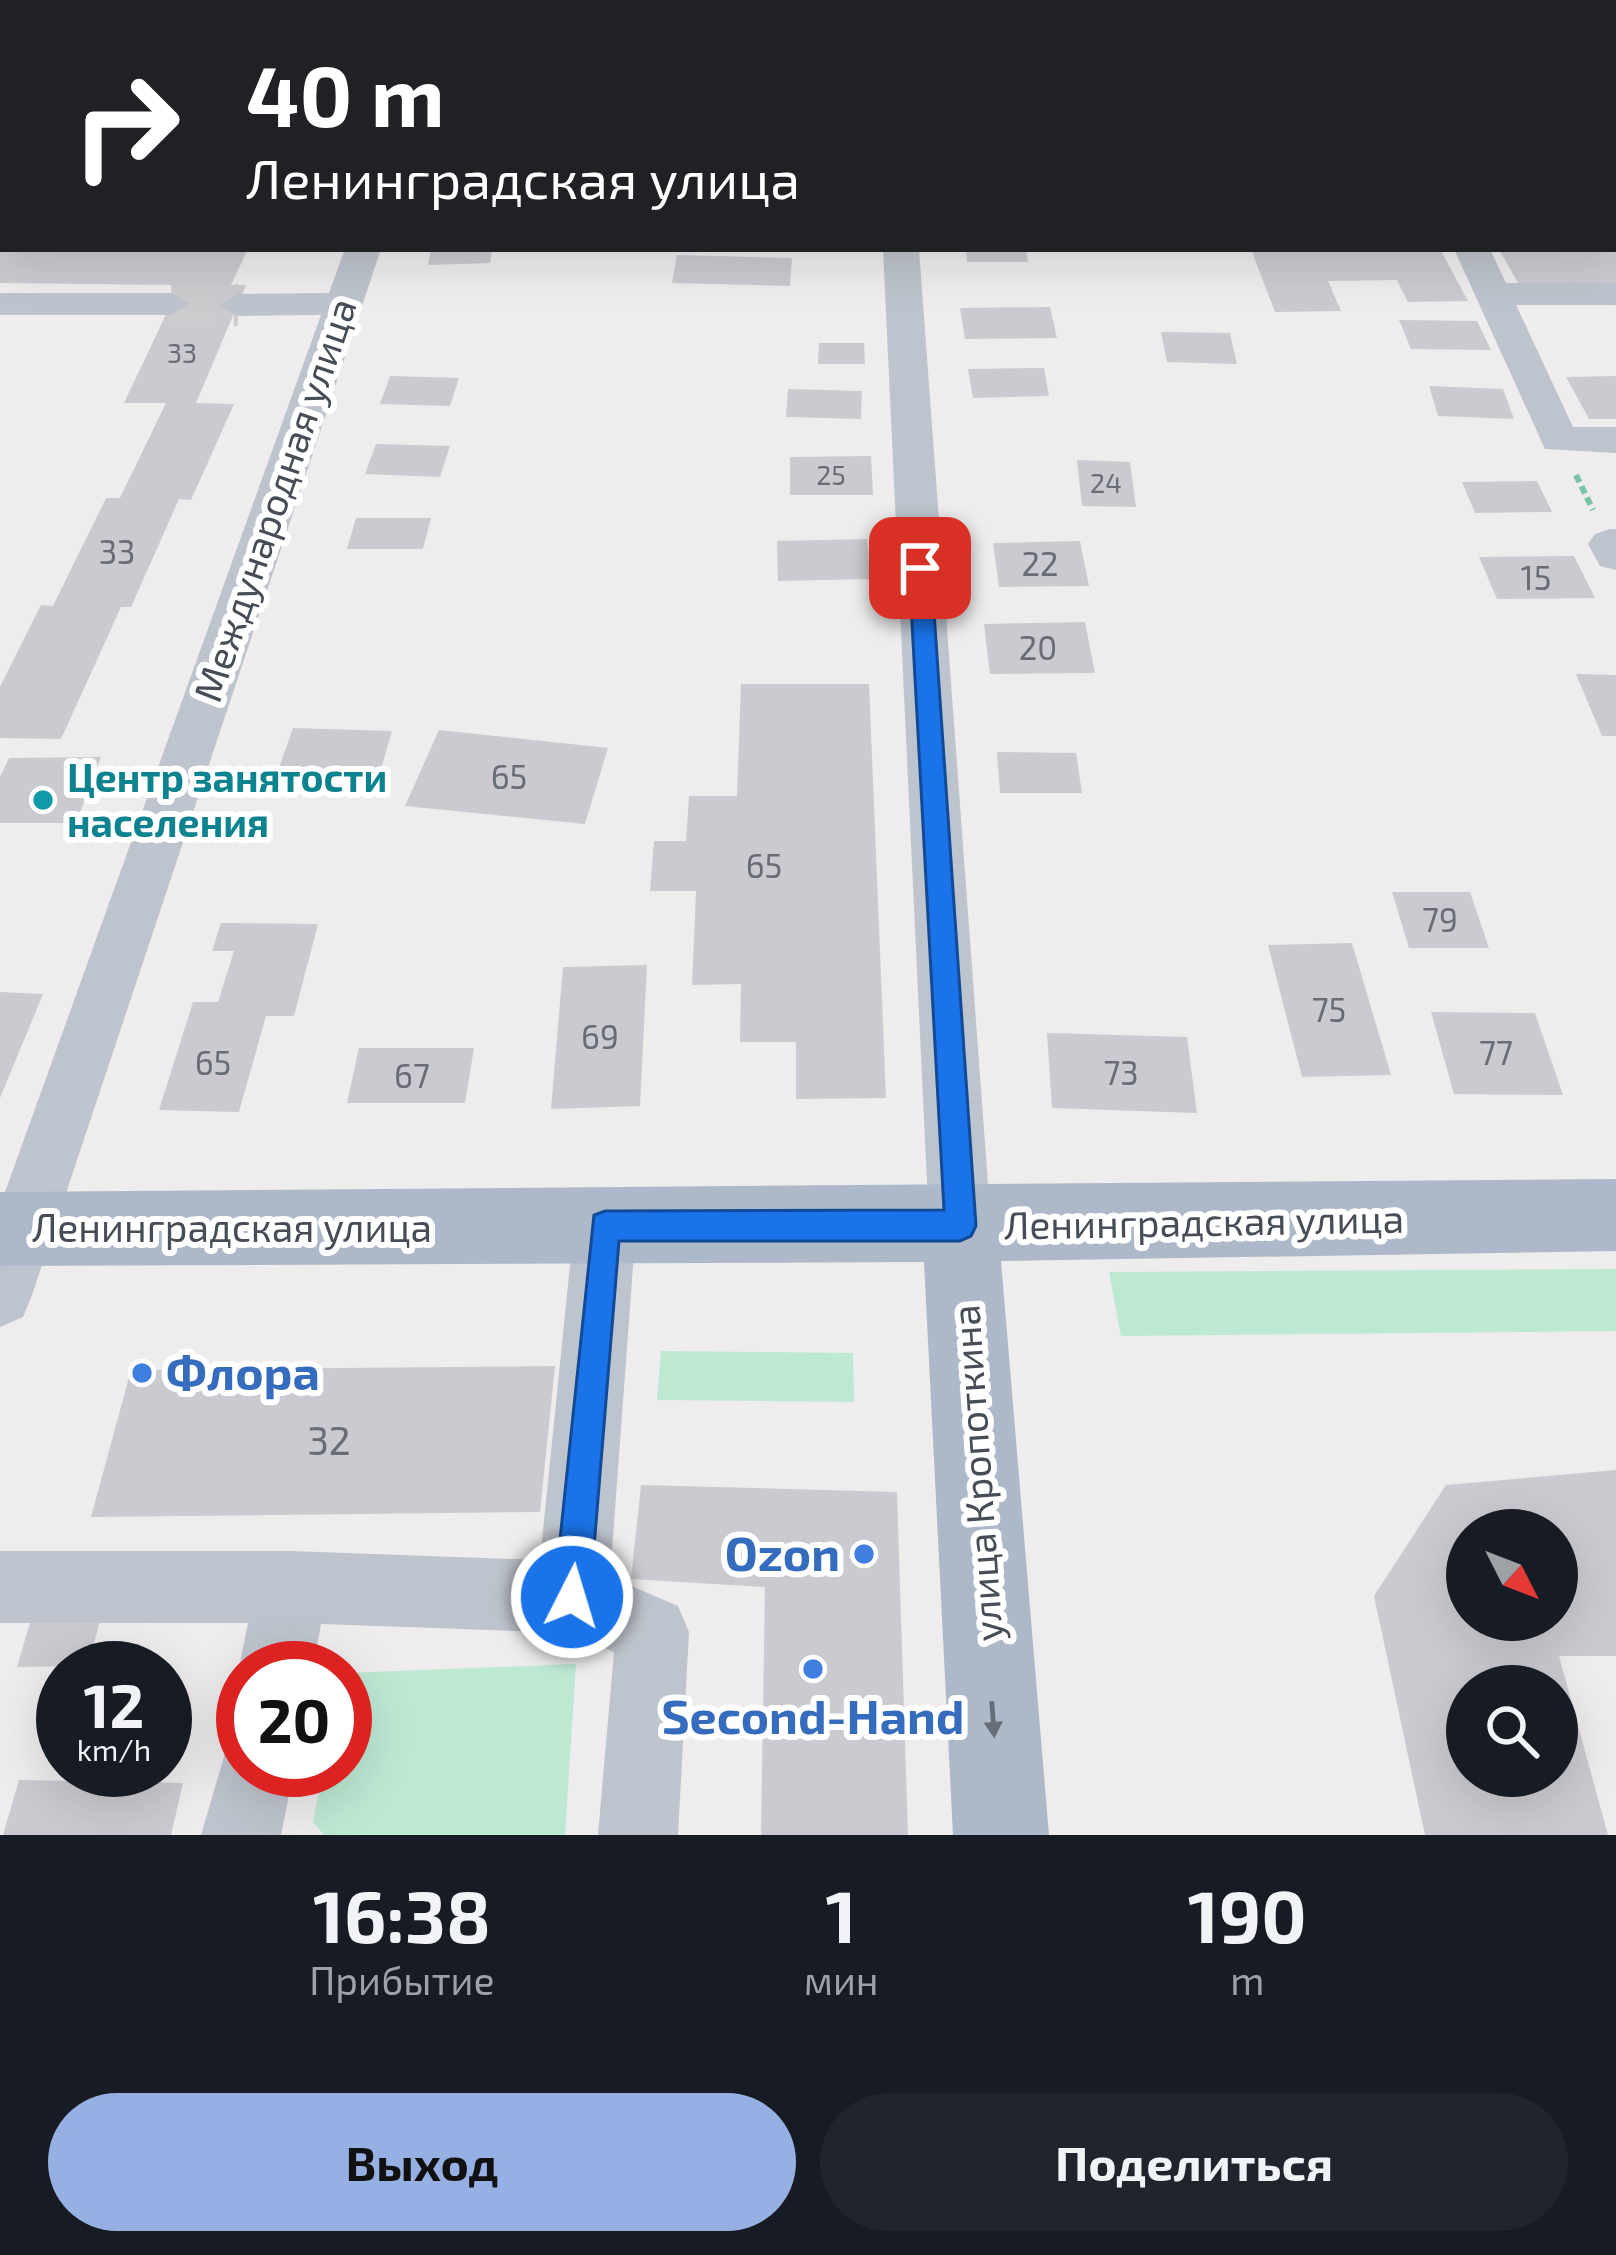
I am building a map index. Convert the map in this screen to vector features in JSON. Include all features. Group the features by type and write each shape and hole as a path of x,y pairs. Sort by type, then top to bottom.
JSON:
{"main road":[{"name":"Ленинградская улица","path":"8,1251 605,1226 960,1226 1616,1215"},
{"name":"улица Кропоткина","path":"960,1226 1001,1835"}],"street":[{"name":"Международная улица","path":"8,1251 362,252"},
{"name":"улица Кропоткина","path":"901,252 960,1226"},
{"path":"1473,252 1559,440 1616,440"},
{"path":"1492,294 1616,295"},
{"path":"0,304 171,304"},
{"path":"238,305 343,304"},
{"path":"572,1597 605,1226"},
{"path":"0,1587 292,1587 572,1597 652,1632 638,1835"},
{"path":"281,1641 292,1587"},
{"path":"241,1835 249,1797"}],"path":[{"path":"1559,440 1614,548"}],"green space":[{"path":"1616,1269 1616,1331 1121,1336 1109,1272"},
{"path":"661,1351 853,1353 854,1402 657,1400"},
{"path":"576,1664 565,1835 324,1835 313,1822 318,1797 372,1797 372,1672"}],"building":[{"path":"0,252 247,252 231,285 246,285 196,403 234,404 191,500 179,499 131,607 121,607 61,739 0,738 0,687 41,605 53,606 106,498 120,498 166,403 124,403 180,285 0,283"},
{"path":"430,252 492,252 490,263 428,265"},
{"path":"966,252 1026,252 1028,262 967,262"},
{"path":"1252,252 1442,252 1468,301 1408,302 1397,280 1328,281 1341,311 1275,312"},
{"path":"1501,252 1616,252 1616,287 1521,288"},
{"path":"677,255 792,258 790,286 672,283"},
{"path":"1050,307 1057,338 965,339 960,308"},
{"path":"1399,320 1477,321 1491,350 1411,349"},
{"path":"1161,332 1230,333 1237,364 1167,362"},
{"path":"819,343 864,343 865,364 818,364"},
{"path":"1044,368 1049,396 973,398 968,369"},
{"path":"390,376 459,378 450,406 380,404"},
{"path":"1616,376 1616,419 1589,419 1566,377"},
{"path":"1429,386 1503,389 1514,419 1438,416"},
{"path":"788,389 862,391 861,419 786,417"},
{"path":"376,444 450,446 440,477 365,474"},
{"path":"871,456 873,495 790,495 790,457"},
{"path":"1077,460 1130,462 1136,507 1082,506"},
{"path":"1537,481 1552,512 1475,513 1462,482"},
{"path":"356,518 431,518 423,549 347,549"},
{"path":"867,539 870,579 778,581 777,541"},
{"path":"1080,541 1089,586 999,587 993,543"},
{"path":"1574,556 1595,598 1497,599 1479,557"},
{"path":"1085,622 1095,673 990,674 984,624"},
{"path":"1576,674 1616,675 1616,736 1602,736"},
{"path":"741,684 869,684 886,1098 796,1099 796,1042 740,1042 741,984 692,985 696,891 650,891 654,841 686,841 689,796 737,796"},
{"path":"293,728 392,731 378,779 276,776"},
{"path":"439,730 608,748 585,824 405,806"},
{"path":"997,752 1076,753 1082,793 1000,793"},
{"name":"Центр занятости населения","path":"101,757 76,823 0,823 0,777 9,758"},
{"path":"1392,892 1470,892 1489,948 1409,948"},
{"path":"221,923 318,924 294,1016 266,1016 239,1112 159,1110 193,1002 218,1002 234,951 212,951"},
{"path":"1352,943 1391,1075 1302,1077 1268,945"},
{"path":"647,965 640,1106 551,1109 563,967"},
{"path":"0,992 43,994 0,1098"},
{"path":"1431,1012 1535,1013 1563,1095 1454,1094"},
{"path":"1047,1033 1187,1037 1197,1113 1052,1108"},
{"path":"359,1048 474,1048 465,1103 347,1103"},
{"path":"555,1366 540,1512 91,1517 131,1370"},
{"path":"1616,1470 1616,1656 1559,1656 1561,1665 1446,1665 1446,1797 1578,1797 1578,1725 1608,1835 1425,1835 1374,1596 1446,1485"},
{"path":"641,1485 897,1492 908,1835 761,1835 765,1587 631,1579"},
{"path":"100,1621 95,1641 36,1641 36,1667 17,1667 30,1623"},
{"path":"19,1780 36,1780 36,1797 180,1797 171,1835 3,1835"}],"tunnel":[{"path":"171,304 238,305"}],"place":[{"name":"Центр занятости населения","path":"43,800"},
{"name":"Флора","path":"142,1373"},
{"name":"Ozon","path":"864,1554"},
{"name":"Second-Hand","path":"813,1669"}],"route":[{"path":"572,1597 605,1226 960,1226 920,568"}]}
